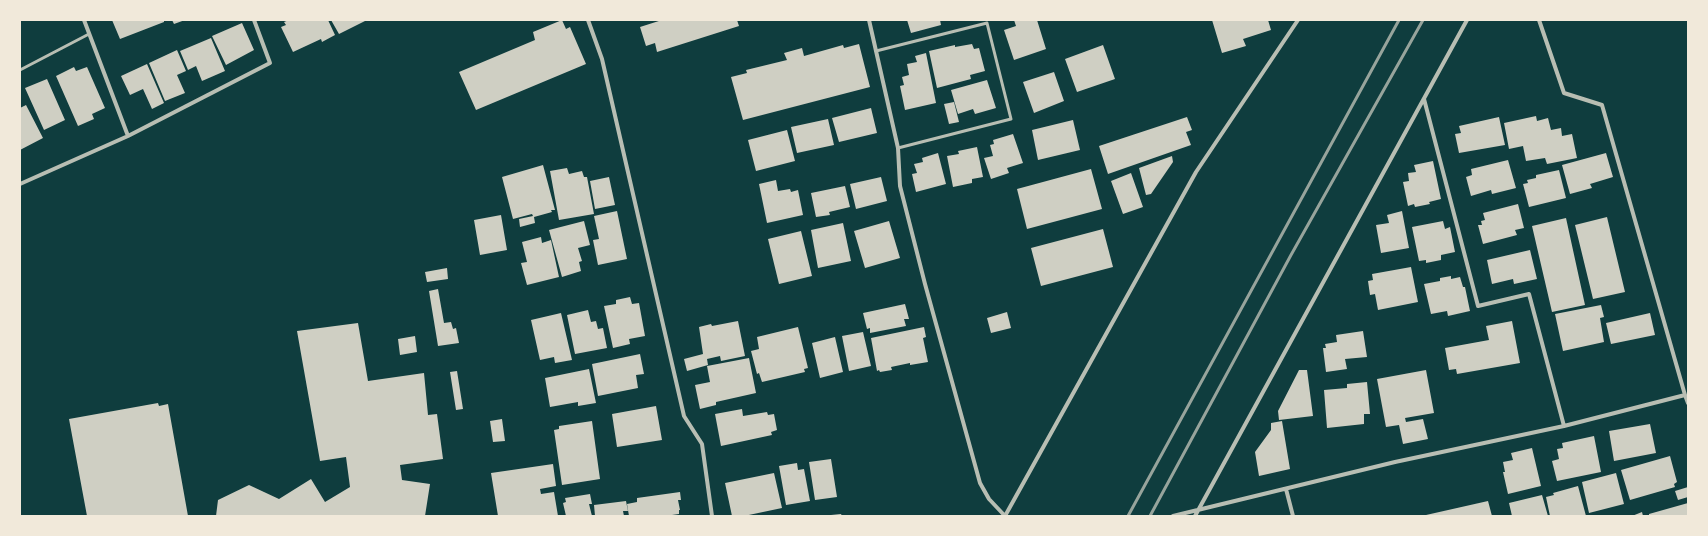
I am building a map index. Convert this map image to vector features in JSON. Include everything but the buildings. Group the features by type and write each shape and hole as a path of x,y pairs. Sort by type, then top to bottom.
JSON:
{"street":[{"path":"84,20 128,136"},
{"path":"20,184 128,136 270,63 255,20"},
{"path":"588,20 602,59 684,416 702,444 712,516"},
{"path":"869,20 898,148 900,186 925,284 980,483 989,499 1005,516 1196,172 1298,20"},
{"path":"1195,516 1467,20"},
{"path":"1539,20 1564,93 1602,105 1688,403"},
{"path":"1424,98 1478,306 1529,294 1564,426"},
{"path":"1175,516 1395,462 1564,426 1685,395"},
{"path":"1286,489 1293,516"}],"lane":[{"path":"876,51 987,24 1011,120 898,148"},
{"path":"20,70 89,34"}],"railway":[{"path":"1128,516 1399,20"},
{"path":"1150,516 1291,255 1423,20"}]}
